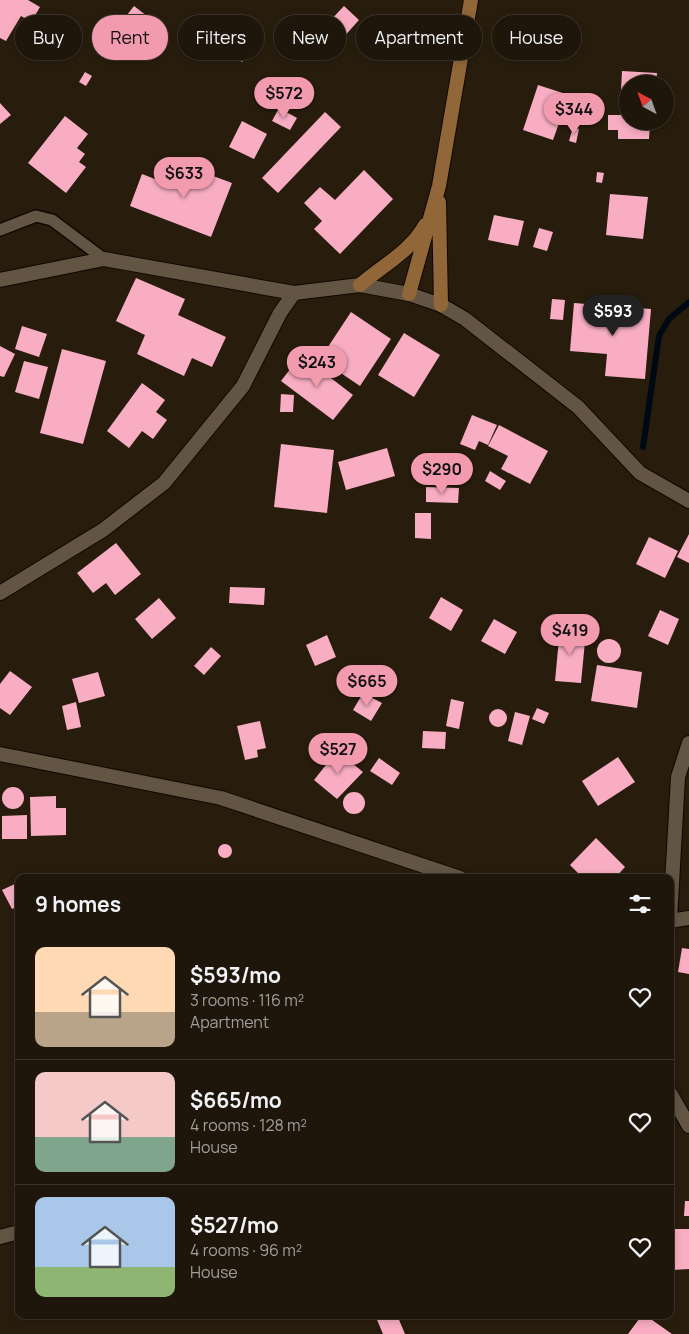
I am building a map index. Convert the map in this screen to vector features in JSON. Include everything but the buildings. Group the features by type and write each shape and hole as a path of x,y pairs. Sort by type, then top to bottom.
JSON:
{"main road":[{"path":"409,294 439,186 471,0"},
{"path":"439,186 441,305"},
{"path":"360,285 403,252 420,234 432,212"}],"street":[{"path":"0,280 104,259 294,293 360,285 409,294 441,305 465,319 578,407 640,473 689,501"},
{"path":"0,593 103,530 164,483 243,386 280,313 294,293"},
{"path":"673,874 678,777 689,743"},
{"path":"0,754 221,798 448,874"},
{"path":"674,920 689,918"},
{"path":"674,1100 689,1126"},
{"path":"0,1237 15,1233"}],"lane":[{"path":"0,230 36,216 52,220 104,259"}],"waterway":[{"path":"643,447 659,336 669,319 689,302"}]}
